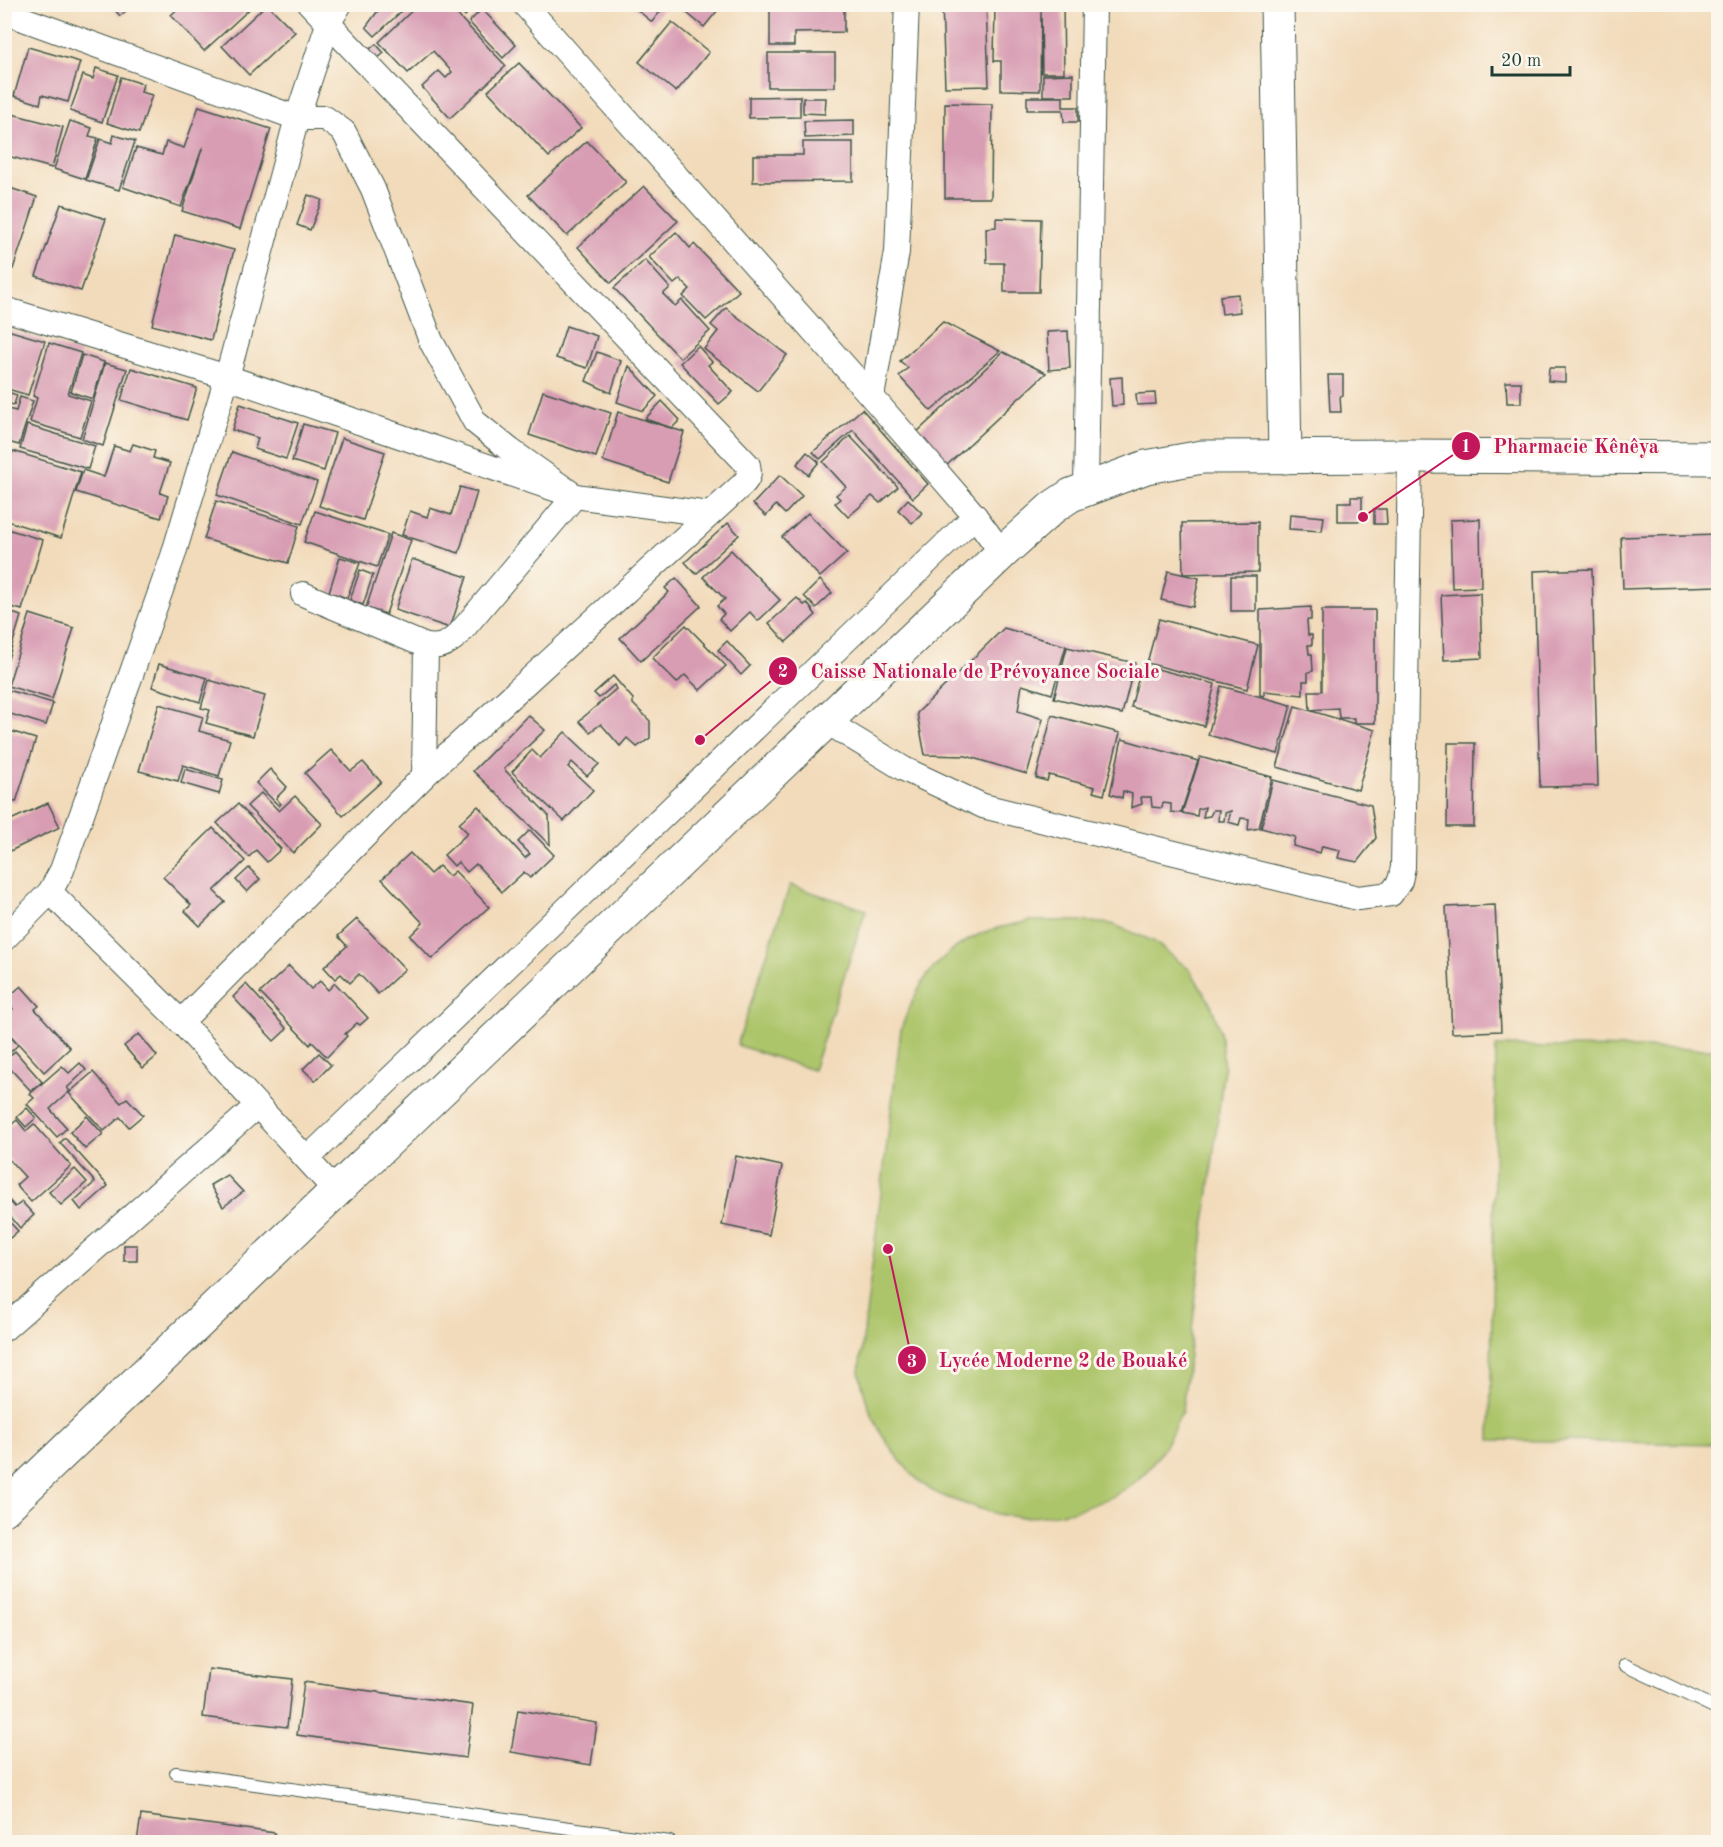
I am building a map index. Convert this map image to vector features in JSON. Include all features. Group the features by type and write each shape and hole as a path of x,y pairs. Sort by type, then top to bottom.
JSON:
{"street":[{"path":"181,1022 424,776 748,478 748,465 334,14 310,4"},
{"path":"524,4 872,397 975,516 1002,553"},
{"path":"872,397 897,252 907,4"},
{"path":"1086,488 1094,4"},
{"path":"1277,4 1285,456"},
{"path":"4,12 297,118 325,118 344,132 373,189 431,341 475,422 575,496"},
{"path":"8,930 50,892 62,870 173,556 227,377 297,118 334,14"},
{"path":"4,309 227,377 575,496 709,514"},
{"path":"827,722 904,769 983,806 1358,898 1391,894 1400,881 1403,867 1410,456"},
{"path":"4,1509 1002,553 1061,501 1086,488 1146,466 1202,457 1719,458"},
{"path":"303,594 426,646 436,647 447,644 458,635 575,496"},
{"path":"308,1158 975,516"},
{"path":"424,776 426,646"},
{"path":"50,892 181,1022 336,1191"},
{"path":"4,1329 257,1106"}],"lane":[{"path":"1625,1665 1719,1710"},
{"path":"176,1773 615,1838 670,1842"}],"green space":[{"path":"790,885 866,910 813,1070 737,1045"},
{"path":"1030,921 1080,921 1112,924 1153,941 1190,970 1211,1004 1220,1031 1224,1068 1182,1411 1153,1463 1137,1481 1127,1488 1086,1507 1055,1514 1024,1517 999,1514 959,1502 931,1490 922,1483 894,1453 879,1430 867,1403 859,1372 901,1029 907,1013 930,972 951,951 986,932"},
{"path":"1496,1046 1718,1049 1718,1444 1490,1440"}],"building":[{"path":"110,4 134,4 120,16"},
{"path":"183,4 255,4 204,51 171,15"},
{"path":"267,4 295,32 249,75 222,46"},
{"path":"383,4 409,4 375,36 366,27"},
{"path":"419,4 447,4 506,66 450,118 422,87 439,71 446,78 452,72 433,51 408,73 379,42"},
{"path":"454,4 477,4 465,16"},
{"path":"630,4 670,4 666,10 663,8 652,22"},
{"path":"770,4 844,4 844,32 794,33 794,46 770,46"},
{"path":"942,4 986,4 989,86 945,87"},
{"path":"995,4 1063,4 1064,73 1042,73 1041,11 1040,91 1001,90 1001,61 994,61"},
{"path":"677,5 722,5 704,27"},
{"path":"482,9 516,45 503,58 469,22"},
{"path":"672,22 709,52 676,92 639,62"},
{"path":"376,44 384,53 371,64 364,54"},
{"path":"28,47 80,62 68,102 42,95 40,104 14,96"},
{"path":"768,53 835,53 835,87 768,87"},
{"path":"519,63 581,128 549,157 488,91"},
{"path":"96,68 118,75 102,122 70,111 83,75 93,79"},
{"path":"1073,74 1073,96 1043,96 1043,75"},
{"path":"121,77 143,84 141,92 152,95 139,133 107,123"},
{"path":"800,96 800,117 749,118 749,97"},
{"path":"1027,97 1063,97 1063,107 1078,107 1078,122 1064,122 1063,110 1027,110"},
{"path":"803,98 826,98 825,114 803,113"},
{"path":"945,103 992,104 991,198 945,198"},
{"path":"199,106 271,129 240,229 182,211 203,146 181,207 123,187 136,148 162,155 166,142 184,148"},
{"path":"8,113 63,127 52,168 4,155 4,125"},
{"path":"854,120 854,136 805,138 804,121"},
{"path":"70,121 92,128 89,136 98,138 85,179 54,169"},
{"path":"114,135 135,141 119,190 86,180 100,139 112,143"},
{"path":"587,141 626,182 567,236 528,195"},
{"path":"803,142 853,142 853,181 753,182 753,155 803,155"},
{"path":"4,186 37,197 13,269 4,266"},
{"path":"644,186 678,221 611,283 578,247"},
{"path":"308,195 322,200 310,230 297,225"},
{"path":"61,204 106,219 81,291 36,276"},
{"path":"996,218 1041,219 1039,292 1004,292 1004,263 987,263 986,228 996,227"},
{"path":"676,232 690,248 694,244 739,291 706,320 683,296 690,289 680,279 674,284 649,257"},
{"path":"175,235 234,250 211,340 152,325"},
{"path":"645,260 670,288 663,294 675,306 682,300 710,331 680,358 614,288"},
{"path":"1238,294 1240,312 1222,314 1220,296"},
{"path":"726,308 787,355 758,391 704,349 718,331 711,325"},
{"path":"943,322 1000,351 931,411 899,376 908,368 900,361"},
{"path":"566,326 597,336 587,368 556,358"},
{"path":"4,329 45,341 28,395 4,388"},
{"path":"1068,331 1070,368 1049,370 1047,332"},
{"path":"49,343 81,353 68,394 91,401 80,437 30,422 37,398 33,396"},
{"path":"698,346 712,362 708,365 733,392 719,404 680,363"},
{"path":"597,352 621,361 611,393 586,381"},
{"path":"1003,352 1046,373 946,466 915,434"},
{"path":"82,355 104,362 93,399 71,392"},
{"path":"105,363 127,369 103,446 82,439"},
{"path":"629,366 657,396 643,411 617,402"},
{"path":"131,368 197,388 187,420 121,400"},
{"path":"1549,368 1565,368 1565,382 1548,381"},
{"path":"1328,375 1343,375 1343,396 1340,396 1341,412 1330,412"},
{"path":"1122,377 1123,405 1112,406 1110,378"},
{"path":"1506,382 1521,382 1521,403 1507,403"},
{"path":"4,391 17,395 14,405 4,403"},
{"path":"543,391 611,413 596,457 529,435"},
{"path":"1155,393 1156,404 1137,405 1136,394"},
{"path":"20,397 33,401 19,445 4,441 4,408 16,411"},
{"path":"662,401 680,420 672,428 645,419"},
{"path":"240,404 298,423 286,459 255,449 258,438 232,430"},
{"path":"862,409 928,484 913,498 853,430 820,459 813,452"},
{"path":"618,412 684,432 668,482 603,461"},
{"path":"303,424 335,433 324,471 292,461"},
{"path":"27,425 95,446 88,469 20,449"},
{"path":"850,436 898,487 880,503 872,496 848,517 835,503 840,499 836,495 846,487 823,462"},
{"path":"342,438 385,452 363,520 319,506"},
{"path":"133,444 155,451 153,458 170,463 160,493 168,496 161,518 76,492 83,470 104,477 114,446 130,451"},
{"path":"13,451 81,472 61,538 4,520 4,478"},
{"path":"232,452 317,482 302,524 217,495"},
{"path":"807,452 819,462 808,475 797,464"},
{"path":"780,475 802,496 785,514 776,505 766,516 753,504"},
{"path":"460,487 477,492 459,553 402,535 410,511 427,517 430,508 451,515"},
{"path":"1351,497 1362,497 1362,521 1338,521 1338,502 1351,502"},
{"path":"908,499 922,513 912,523 898,510"},
{"path":"216,501 299,526 288,563 204,539"},
{"path":"1374,509 1386,509 1387,524 1374,524"},
{"path":"315,511 388,535 377,567 304,542"},
{"path":"808,513 847,553 820,577 782,537"},
{"path":"1290,514 1324,517 1322,531 1289,529"},
{"path":"1480,519 1481,587 1452,588 1450,520"},
{"path":"1258,522 1258,572 1183,574 1182,523"},
{"path":"728,523 739,535 696,574 685,562"},
{"path":"4,528 43,540 22,610 4,605"},
{"path":"391,533 411,540 386,614 366,608"},
{"path":"1718,534 1718,586 1623,589 1621,537"},
{"path":"731,550 780,600 758,621 750,612 730,631 719,619 724,614 717,606 725,599 703,577"},
{"path":"340,557 360,563 347,598 329,592"},
{"path":"412,559 467,577 450,628 395,610"},
{"path":"1592,569 1598,786 1540,787 1534,571"},
{"path":"360,570 373,575 363,605 350,600"},
{"path":"1168,571 1199,578 1193,607 1161,600"},
{"path":"1231,576 1256,576 1256,611 1231,611"},
{"path":"676,578 701,606 641,661 620,638 669,592 665,588"},
{"path":"820,580 832,593 816,608 804,596"},
{"path":"1480,593 1482,658 1444,660 1441,595"},
{"path":"797,598 804,605 807,603 816,615 786,642 769,623"},
{"path":"1311,607 1311,620 1307,620 1308,635 1312,635 1312,645 1308,645 1309,654 1312,654 1313,671 1308,672 1308,681 1303,681 1303,695 1264,691 1264,696 1260,695 1260,610"},
{"path":"4,610 21,616 5,669 4,669"},
{"path":"1322,610 1375,610 1375,723 1354,723 1354,718 1339,718 1338,708 1310,710 1309,691 1322,691"},
{"path":"30,614 74,628 52,699 8,686"},
{"path":"1159,619 1258,645 1247,689 1147,663"},
{"path":"686,625 726,666 700,690 685,675 677,683 652,658"},
{"path":"1004,628 1066,646 1052,694 1022,685 1018,711 1043,719 1027,774 966,756 925,755 917,713"},
{"path":"727,641 750,666 741,675 718,650"},
{"path":"1067,647 1135,663 1122,714 1054,698"},
{"path":"159,664 207,678 200,702 152,687"},
{"path":"1142,665 1215,684 1204,726 1131,707"},
{"path":"613,676 633,699 633,704 650,721 650,738 637,747 627,738 620,746 601,724 590,732 579,721 616,689 614,685 599,698 594,693"},
{"path":"209,680 265,696 253,736 206,723 210,710 201,708"},
{"path":"1221,686 1291,705 1278,754 1208,735"},
{"path":"8,690 53,703 46,725 4,712"},
{"path":"159,704 203,717 199,731 230,740 219,776 183,765 178,781 139,771"},
{"path":"1295,706 1375,730 1358,790 1277,767"},
{"path":"528,715 545,730 504,769 549,816 550,845 473,771"},
{"path":"1052,715 1120,733 1104,795 1093,792 1095,787 1049,775 1047,781 1036,778"},
{"path":"4,729 36,739 16,802 4,799"},
{"path":"565,732 599,764 587,776 572,762 568,767 593,790 564,821 512,772 532,750 540,758"},
{"path":"1122,739 1198,761 1181,813 1171,812 1171,804 1163,803 1162,808 1152,807 1151,797 1141,797 1142,804 1131,808 1132,794 1123,791 1122,798 1110,794"},
{"path":"1448,743 1475,743 1474,827 1447,827"},
{"path":"331,750 351,771 363,762 381,782 343,816 305,773"},
{"path":"1200,757 1272,777 1259,828 1248,830 1249,819 1241,818 1239,825 1228,822 1231,811 1225,813 1224,821 1218,821 1219,810 1213,810 1210,816 1203,817 1205,807 1198,809 1197,816 1182,813"},
{"path":"185,769 223,780 219,794 181,783"},
{"path":"270,769 287,787 276,798 281,804 279,806 256,783"},
{"path":"1273,780 1371,805 1376,838 1357,862 1338,858 1340,850 1322,846 1320,853 1293,846 1295,837 1261,828"},
{"path":"261,793 279,811 295,796 322,824 293,853 247,806"},
{"path":"48,803 60,827 6,853 4,823"},
{"path":"238,804 281,849 267,862 256,850 249,857 217,823"},
{"path":"478,806 525,858 530,854 518,842 530,830 554,855 530,878 524,872 502,892 476,864 467,872 458,862 454,866 444,855 468,833 459,824"},
{"path":"213,828 245,861 214,891 225,902 200,926 185,911 191,905 163,877"},
{"path":"410,853 430,874 439,866 449,876 455,871 489,907 432,959 410,936 423,923 382,879"},
{"path":"249,868 260,879 247,892 236,880"},
{"path":"1495,905 1501,1031 1452,1033 1446,907"},
{"path":"357,919 405,969 378,994 359,974 350,983 341,974 335,979 324,967 347,946 338,936"},
{"path":"289,966 311,989 320,981 328,990 335,983 368,1018 360,1025 357,1023 345,1034 347,1036 327,1057 312,1042 310,1045 260,993"},
{"path":"246,984 287,1029 274,1041 233,997"},
{"path":"21,986 39,1006 35,1009 70,1048 44,1072 4,1028 4,1017 13,1009 5,1000"},
{"path":"4,1030 18,1045 4,1058"},
{"path":"139,1034 157,1056 143,1068 124,1046"},
{"path":"15,1051 42,1082 31,1091 4,1062"},
{"path":"319,1053 331,1065 315,1081 303,1069"},
{"path":"80,1063 86,1070 67,1088 70,1091 50,1109 67,1128 57,1137 27,1104 34,1098 30,1094 62,1066 69,1073"},
{"path":"93,1072 121,1103 127,1098 143,1115 129,1127 120,1117 104,1131 69,1093"},
{"path":"27,1108 36,1118 26,1127 17,1117"},
{"path":"87,1116 103,1134 85,1149 70,1132"},
{"path":"17,1120 26,1131 34,1124 71,1166 31,1202 16,1185 25,1177 4,1154 4,1131"},
{"path":"65,1138 108,1186 81,1210 74,1201 95,1182 60,1143"},
{"path":"736,1156 782,1166 769,1235 722,1225"},
{"path":"75,1169 87,1182 61,1205 49,1192"},
{"path":"227,1175 243,1192 223,1207 210,1185"},
{"path":"7,1198 15,1207 22,1202 34,1215 20,1228 5,1210"},
{"path":"4,1216 18,1231 4,1243"},
{"path":"124,1245 137,1245 137,1261 124,1261"},
{"path":"209,1669 292,1679 287,1727 203,1717"},
{"path":"304,1682 473,1705 466,1758 297,1735"},
{"path":"518,1710 597,1723 591,1765 511,1752"},
{"path":"141,1815 275,1833 273,1842 137,1842"}],"place":[{"name":"Pharmacie Kênêya","path":"1363,517"},
{"name":"Caisse Nationale de Prévoyance Sociale","path":"700,740"},
{"name":"Lycée Moderne 2 de Bouaké","path":"888,1249"}]}
